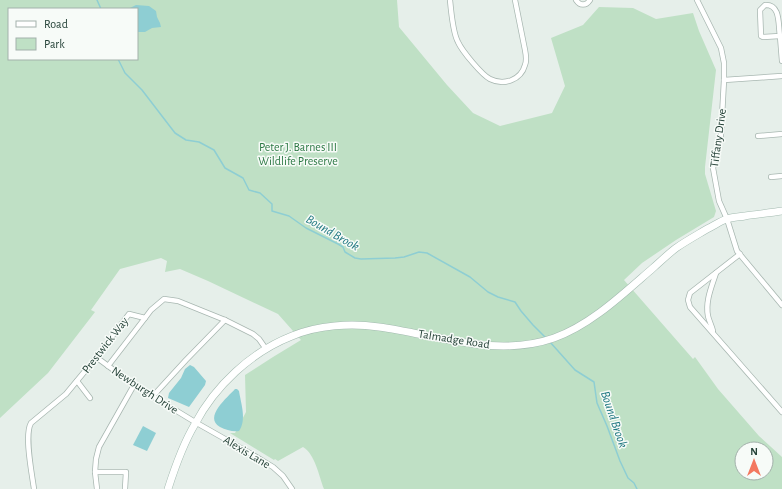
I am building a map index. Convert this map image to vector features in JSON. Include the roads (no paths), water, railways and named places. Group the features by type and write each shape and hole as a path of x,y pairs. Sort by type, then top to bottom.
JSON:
{"street":[{"path":"450,0 456,37 460,47 486,76 503,82 510,81 520,75 526,64 525,50 515,0"},
{"path":"576,0 578,3 584,4 590,0"},
{"name":"Tiffany Drive","path":"697,0 721,48 724,63 721,135 713,168 719,201 727,219 737,251 782,305"},
{"path":"780,36 761,36 760,10 765,6 773,6 777,11 780,36 782,61"},
{"path":"724,80 782,76"},
{"path":"758,136 782,134"},
{"path":"771,177 782,176"},
{"name":"Talmadge Road","path":"168,489 179,458 195,422 213,397 244,365 277,342 306,331 339,326 359,325 397,330 481,345 527,345 554,339 582,325 599,313 675,249 700,233 727,219 782,211"},
{"path":"740,254 690,293 688,300 690,307 782,412"},
{"path":"714,334 708,316 708,304 717,272"},
{"name":"Prestwick Way","path":"34,489 29,444 29,426 66,394 129,314 145,318 164,298 178,300 253,334 259,339 266,349"},
{"path":"108,366 145,318"},
{"path":"153,396 225,320"},
{"name":"Newburgh Drive","path":"96,357 134,385 195,422"},
{"path":"77,381 90,398"},
{"path":"97,489 95,472 99,447 134,385"},
{"name":"Alexis Lane","path":"195,422 273,467 283,476 292,489"},
{"path":"95,472 126,472 125,489"}],"water":[{"path":"136,5 149,6 156,11 161,27 152,28 145,32 138,32 138,8 130,8"},
{"path":"190,365 194,367 206,381 205,385 189,407 168,398 169,393 181,378 185,369"},
{"path":"235,389 239,391 242,406 243,422 239,431 220,427 215,423 214,418 218,407"},
{"path":"143,426 156,433 147,451 133,445"}],"waterway":[{"name":"Bound Brook","path":"97,0 101,8"},
{"name":"Bound Brook","path":"118,60 125,73 142,90 175,133 186,140 199,142 214,150 225,168 243,178 249,190 260,193 272,204 272,211 289,216 306,228 343,247 345,252 355,258 395,258 404,257 419,252 427,253 470,277 488,292 498,297 515,302 521,311 545,337"},
{"name":"Bound Brook","path":"550,342 575,370 594,382 597,403 620,461 628,478 634,483 637,489"}],"park label":[{"name":"Peter J. Barnes III Wildlife Preserve","path":"298,154"}]}
